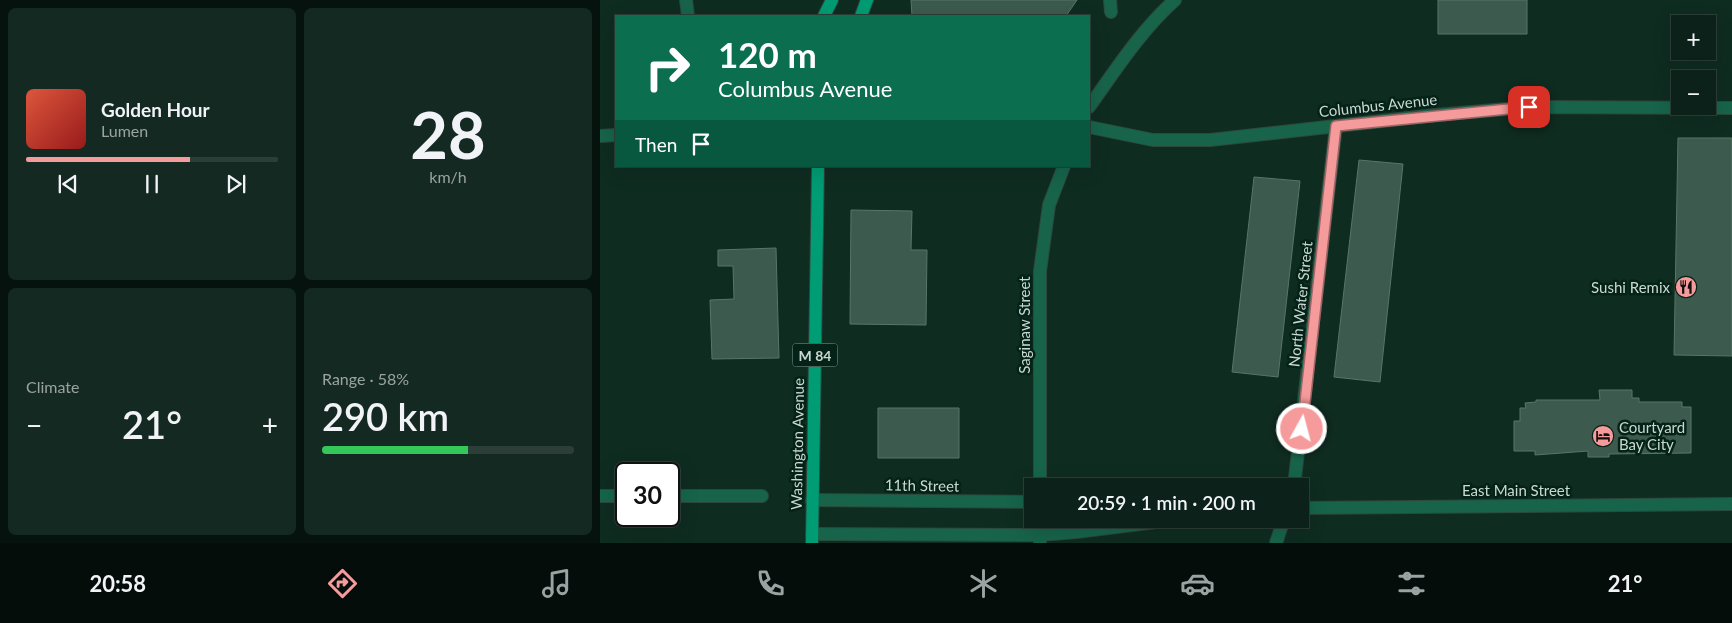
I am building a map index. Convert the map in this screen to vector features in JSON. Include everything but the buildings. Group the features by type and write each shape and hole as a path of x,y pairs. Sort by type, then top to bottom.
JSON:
{"main road":[{"path":"824,15 832,0"},
{"path":"861,15 868,0"},
{"name":"Washington Avenue","path":"812,538 818,167"}],"street":[{"path":"686,0 688,15"},
{"path":"1090,106 1127,56 1175,0"},
{"name":"Columbus Avenue","path":"1090,128 1153,140 1201,140 1263,136 1336,126 1529,107 1732,108"},
{"name":"North Water Street","path":"1295,478 1336,126"},
{"path":"600,136 615,135"},
{"name":"Saginaw Street","path":"1040,478 1040,271 1049,205 1064,167"},
{"path":"600,496 615,496"},
{"path":"680,496 762,496"},
{"name":"11th Street","path":"812,500 1024,502"},
{"name":"East Main Street","path":"1309,508 1732,504"},
{"path":"812,538 1040,539 1108,528"},
{"path":"1276,543 1281,528"}],"place":[{"name":"Sushi Remix","path":"1686,287"},
{"name":"Courtyard Bay City","path":"1603,436"}],"route":[{"path":"1302,429 1336,126 1436,114 1529,107"}]}
